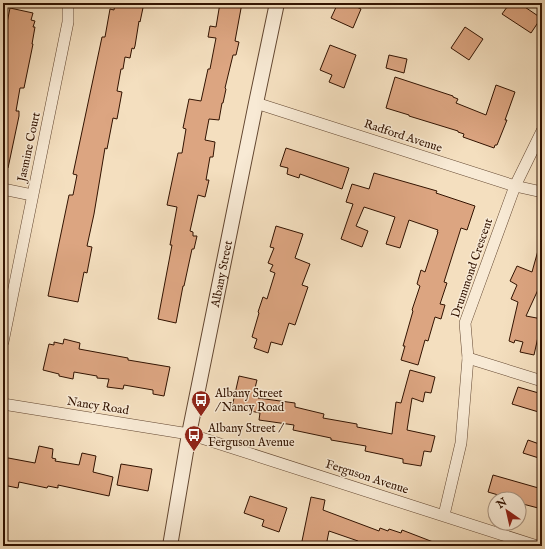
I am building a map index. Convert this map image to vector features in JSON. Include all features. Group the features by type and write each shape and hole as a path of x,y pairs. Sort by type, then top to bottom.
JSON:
{"street":[{"name":"Jasmine Court","path":"3,342 68,22 68,3"},
{"name":"Albany Street","path":"170,546 189,434 256,103 278,3"},
{"name":"Radford Avenue","path":"256,103 515,186 542,192"},
{"name":"Drummond Crescent","path":"444,515 461,443 468,358 466,323 515,186 542,131"},
{"path":"3,189 32,195"},
{"path":"468,358 542,381"},
{"name":"Nancy Road","path":"3,404 189,434"},
{"name":"Ferguson Avenue","path":"189,434 538,546"}],"building":[{"path":"115,3 144,3 134,49 132,48 130,58 125,57 123,69 121,69 117,91 122,92 117,119 113,118 107,149 105,148 87,246 92,247 87,273 84,272 78,302 48,296 69,195 73,195 77,175 73,174 102,37 105,37 110,9 114,10"},
{"path":"220,3 242,3 235,41 239,42 236,55 233,55 219,120 209,119 205,140 215,142 213,157 210,157 206,180 209,180 205,197 198,195 190,231 193,232 193,236 197,236 194,249 192,249 183,286 176,323 158,319 172,245 170,245 177,207 167,205 178,153 182,153 186,129 183,128 189,99 201,101 208,69 210,69 216,38 208,37 210,26 216,27"},
{"path":"338,3 348,3 361,9 353,28 331,18"},
{"path":"510,3 519,3 541,18 531,33 502,14"},
{"path":"10,8 33,13 31,20 35,21 33,27 35,27 24,88 20,88 16,111 19,111 19,116 8,168 3,167 3,43"},
{"path":"465,27 483,39 469,60 451,48"},
{"path":"330,45 356,55 344,88 329,82 332,75 320,70"},
{"path":"389,55 407,59 404,73 386,68"},
{"path":"395,77 453,96 458,99 456,103 486,115 496,85 515,92 505,120 507,120 497,145 495,145 494,148 463,137 464,134 458,131 386,108"},
{"path":"286,148 349,168 342,189 300,174 299,178 287,174 288,168 280,166"},
{"path":"374,173 437,191 436,193 475,206 467,230 461,228 444,282 447,283 440,304 445,305 441,319 435,317 428,341 425,340 418,365 401,360 405,346 403,346 420,286 417,284 421,270 425,272 438,230 409,220 400,248 386,244 395,217 364,207 356,226 368,231 362,247 341,239 353,204 346,202 352,184 369,189"},
{"path":"276,226 303,234 295,258 310,264 302,285 308,287 295,325 289,323 282,345 271,342 268,353 254,348 257,339 252,337 263,297 267,299 275,273 270,271 273,265 268,263 274,248 270,247"},
{"path":"539,247 542,247 542,281 526,316 542,319 534,355 520,352 523,342 515,340 514,343 509,341 518,302 511,299 517,285 510,281 517,266 532,272"},
{"path":"64,339 80,343 79,349 128,358 128,360 170,367 164,396 153,394 153,390 124,385 123,389 107,387 109,379 97,378 97,376 74,372 73,379 43,370 49,344 54,345 54,342 63,344"},
{"path":"410,370 435,377 431,393 425,392 423,402 412,398 407,430 435,436 431,452 424,451 421,466 403,463 403,459 365,451 366,446 331,440 331,438 293,430 294,425 259,420 260,413 232,407 239,376 257,380 254,392 259,393 258,398 295,403 295,407 324,414 323,418 357,424 357,427 392,434 396,402 401,403"},
{"path":"518,387 542,394 542,413 512,404"},
{"path":"528,440 542,445 542,459 523,453"},
{"path":"39,446 53,449 52,458 56,459 55,461 79,465 82,453 96,456 93,472 113,477 109,496 58,485 58,488 48,486 47,488 19,482 18,488 3,485 3,457 35,463"},
{"path":"121,464 152,469 148,491 117,485"},
{"path":"493,475 542,489 542,509 527,505 527,491 488,491"},
{"path":"250,496 287,508 279,532 262,526 264,520 244,513"},
{"path":"311,497 325,500 323,510 379,531 380,528 401,533 402,530 441,546 356,546 358,541 329,531 326,546 301,546"}],"place":[{"name":"Albany Street / Nancy Road","path":"201,417"},
{"name":"Albany Street / Ferguson Avenue","path":"194,452"}]}
